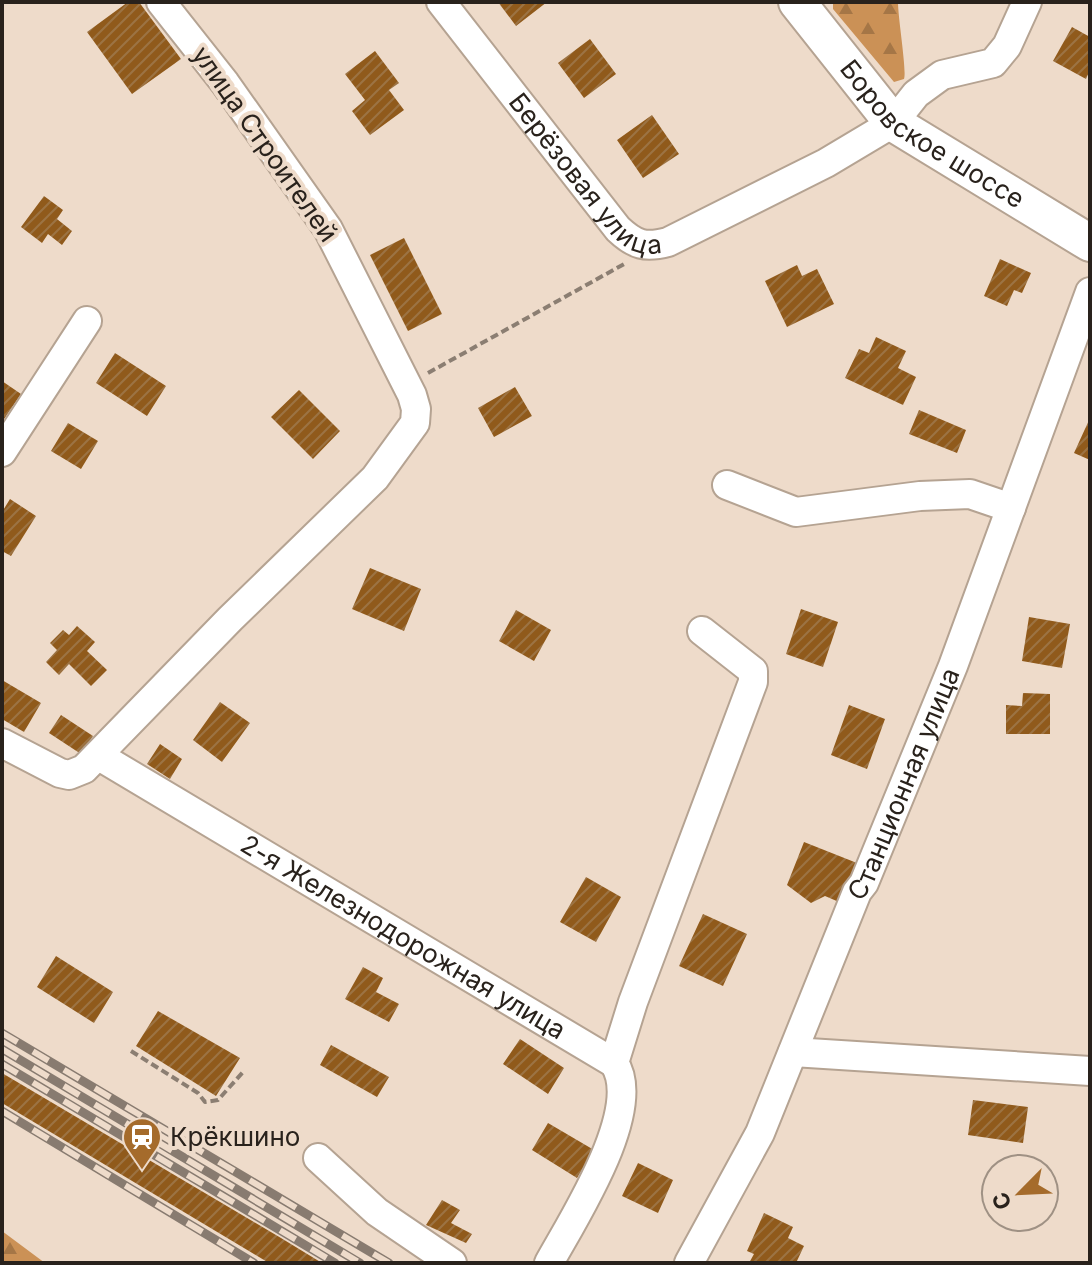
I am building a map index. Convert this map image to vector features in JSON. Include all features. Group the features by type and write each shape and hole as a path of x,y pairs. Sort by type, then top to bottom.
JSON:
{"main road":[{"name":"Боровское шоссе","path":"797,2 893,123 1090,243"}],"street":[{"name":"улица Строителей","path":"99,756 230,619 375,478 415,423 416,409 407,385 328,229 225,83 161,2"},
{"name":"Берёзовая улица","path":"441,2 618,229 640,246 668,242 826,163 893,123 916,94 942,75 982,67 1001,56 1027,2"},
{"name":"Станционная улица","path":"689,1263 760,1133 953,666 1090,292"},
{"path":"2,452 87,321"},
{"path":"727,485 796,512 920,496 970,494 1011,508"},
{"path":"549,1263 601,1169 615,1130 619,1084 614,1063 633,1002 753,682 753,671 745,661 702,631"},
{"path":"2,743 69,775 84,769 99,756"},
{"name":"2-я Железнодорожная улица","path":"99,756 614,1063"},
{"path":"793,1052 1090,1071"},
{"path":"318,1158 377,1212 452,1263"}],"path":[{"path":"407,385 620,269 640,246"},
{"path":"131,1051 198,1093 205,1102 218,1100 243,1072"}],"green space":[{"path":"833,2 898,2 904,79 894,82 833,9"},
{"path":"2,1231 45,1263 2,1263"}],"building":[{"path":"128,2 139,2 181,59 132,94 87,32"},
{"path":"498,2 547,2 516,26"},
{"path":"1072,27 1090,37 1090,70 1086,79 1053,61"},
{"path":"590,39 616,74 584,98 558,63"},
{"path":"375,51 399,83 389,90 404,110 370,135 352,111 365,100 345,74"},
{"path":"652,115 679,154 643,178 617,140"},
{"path":"44,196 63,210 57,219 72,231 62,245 48,234 42,243 21,227"},
{"path":"404,238 442,314 408,331 370,255"},
{"path":"1000,259 1031,273 1022,293 1014,290 1007,306 984,296"},
{"path":"797,265 802,276 817,269 834,304 787,327 765,281"},
{"path":"876,337 906,351 898,368 916,377 903,405 845,378 859,349 869,353"},
{"path":"115,353 166,386 147,416 96,383"},
{"path":"2,381 21,394 2,422"},
{"path":"515,387 532,416 494,437 478,408"},
{"path":"299,390 340,431 313,459 271,417"},
{"path":"919,410 966,430 957,453 909,434"},
{"path":"1090,418 1090,460 1074,453"},
{"path":"68,423 98,441 81,469 51,451"},
{"path":"10,499 36,516 11,556 2,551 2,512"},
{"path":"370,568 421,589 404,631 352,609"},
{"path":"801,609 838,622 823,667 786,654"},
{"path":"516,610 551,630 534,661 499,641"},
{"path":"1029,617 1070,624 1062,668 1022,661"},
{"path":"77,626 95,642 87,651 107,670 91,686 69,664 59,675 46,662 57,650 50,643 63,630 69,635"},
{"path":"2,680 41,703 24,732 2,719"},
{"path":"1023,693 1050,694 1050,734 1006,734 1006,705 1022,706"},
{"path":"220,702 250,723 222,762 193,740"},
{"path":"849,705 885,719 867,769 831,755"},
{"path":"61,715 93,736 81,754 49,733"},
{"path":"160,744 182,759 170,779 147,764"},
{"path":"804,842 867,867 839,902 825,896 811,903 787,885"},
{"path":"586,877 621,897 596,942 560,922"},
{"path":"703,914 747,934 723,986 679,966"},
{"path":"56,956 113,992 94,1023 37,987"},
{"path":"363,967 383,978 376,992 399,1004 389,1022 345,999"},
{"path":"158,1011 240,1058 216,1096 136,1046"},
{"path":"520,1039 564,1068 548,1094 503,1064"},
{"path":"331,1045 389,1077 377,1097 320,1065"},
{"path":"2,1073 322,1263 269,1263 2,1103"},
{"path":"973,1100 1028,1107 1023,1143 968,1135"},
{"path":"548,1123 594,1150 577,1178 532,1150"},
{"path":"638,1163 673,1180 658,1213 622,1196"},
{"path":"442,1200 460,1210 451,1223 472,1234 466,1243 426,1225"},
{"path":"764,1213 793,1227 788,1238 804,1246 796,1263 749,1263 754,1254 747,1251"}],"railway":[{"path":"2,1033 389,1263"},
{"path":"2,1049 360,1263"},
{"path":"2,1064 335,1263"},
{"path":"2,1111 254,1263"}],"place":[{"name":"Крёкшино","path":"142,1171"}]}
